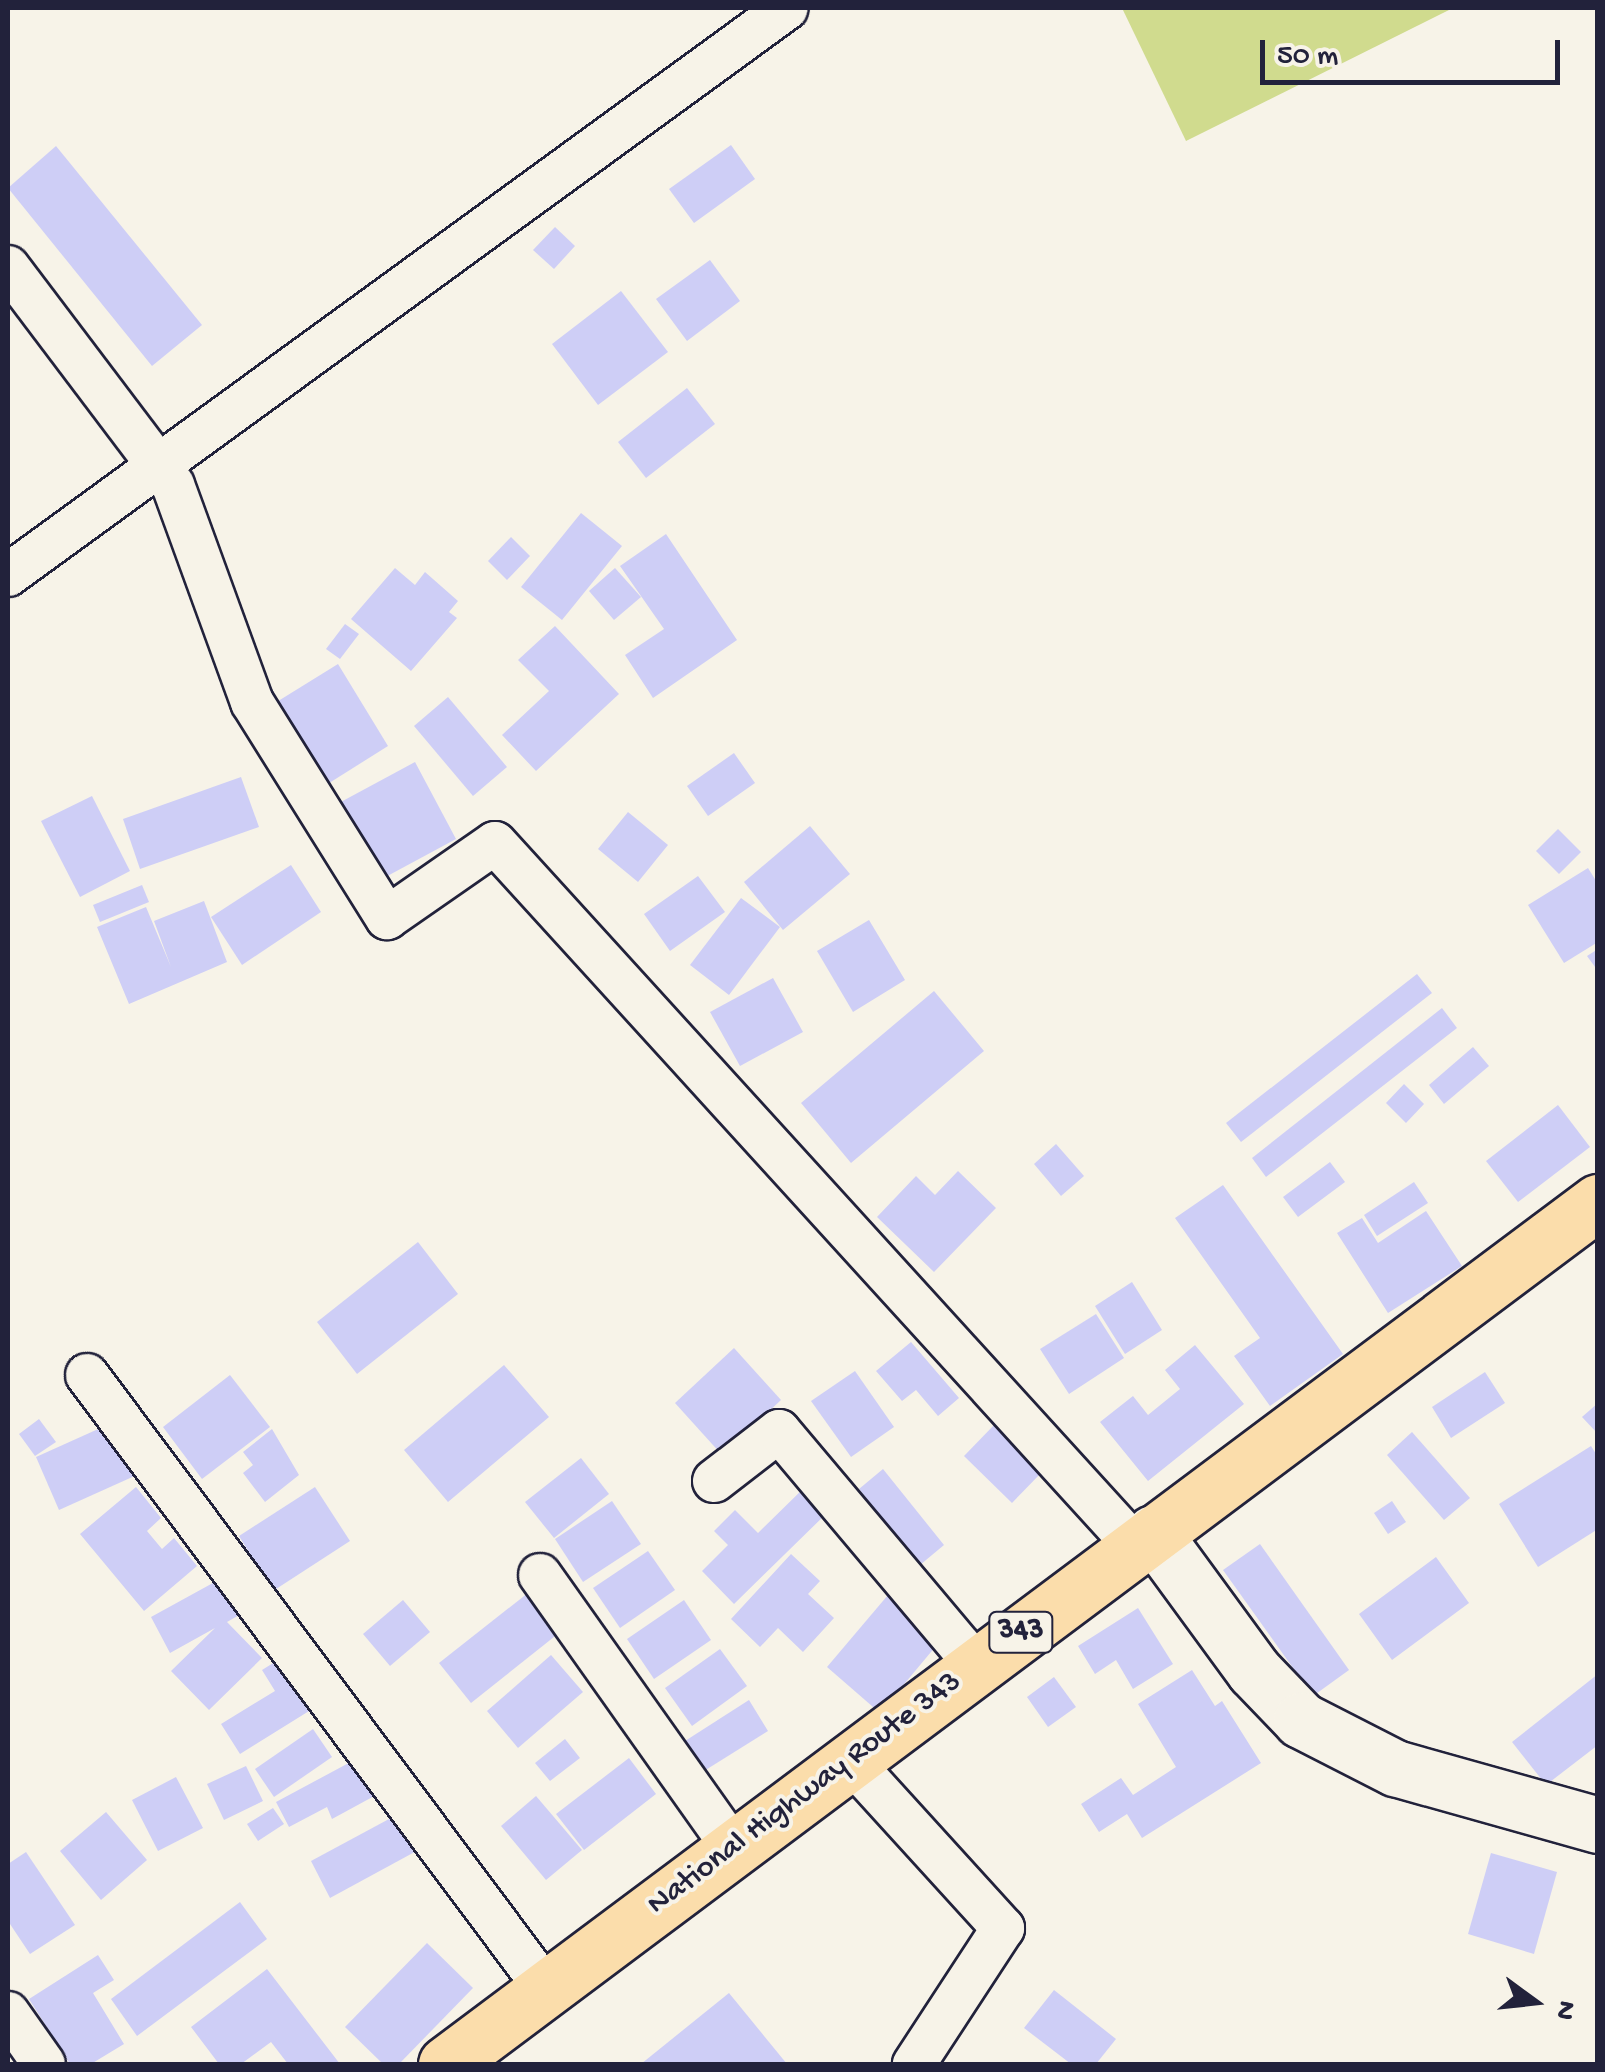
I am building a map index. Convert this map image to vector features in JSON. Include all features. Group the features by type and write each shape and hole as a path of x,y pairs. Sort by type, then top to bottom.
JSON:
{"highway":[{"name":"National Highway Route 343","path":"446,2064 1598,1202"}],"street":[{"path":"8,575 787,8"},
{"path":"8,267 160,464 252,702 387,918 495,842 1144,1540 1254,1671 1302,1720 1394,1768 1598,1825"},
{"path":"87,1375 546,1989"},
{"path":"714,1481 779,1431 976,1665"},
{"path":"540,1575 734,1849"},
{"path":"849,1759 1003,1928 968,1972 914,2064"},
{"path":"8,2013 44,2064"}],"green space":[{"path":"1122,8 1453,8 1186,141"}],"building":[{"path":"731,145 755,179 694,223 669,189"},
{"path":"56,146 202,325 152,366 8,188"},
{"path":"555,227 575,246 554,269 533,250"},
{"path":"710,260 740,301 687,341 656,299"},
{"path":"621,291 668,352 598,405 552,344"},
{"path":"687,388 715,424 646,478 618,442"},
{"path":"581,513 622,546 562,620 521,587"},
{"path":"666,534 737,640 653,698 625,655 664,629 620,566"},
{"path":"511,537 530,556 507,580 488,561"},
{"path":"395,568 415,585 425,572 458,601 449,612 457,618 411,671 351,619"},
{"path":"615,568 641,597 614,620 589,591"},
{"path":"345,624 359,634 340,659 326,649"},
{"path":"555,626 619,694 536,771 502,735 549,691 518,660"},
{"path":"338,664 388,746 326,785 275,703"},
{"path":"448,697 507,767 473,796 414,726"},
{"path":"734,753 755,783 708,816 687,786"},
{"path":"415,762 456,839 367,887 326,810"},
{"path":"241,777 259,827 140,869 123,819"},
{"path":"92,796 130,871 80,897 41,821"},
{"path":"628,812 668,845 638,882 598,849"},
{"path":"810,826 850,874 783,930 744,882"},
{"path":"1558,829 1581,852 1559,874 1536,851"},
{"path":"291,865 321,912 242,965 211,917"},
{"path":"1588,868 1598,884 1598,942 1564,963 1528,905"},
{"path":"698,876 725,912 670,951 644,914"},
{"path":"142,885 149,902 100,922 93,905"},
{"path":"741,898 780,927 729,995 690,965"},
{"path":"204,901 227,962 129,1004 97,927 146,907 171,967 154,921"},
{"path":"869,920 905,980 853,1012 817,951"},
{"path":"1598,949 1598,971 1587,956"},
{"path":"1417,974 1432,993 1241,1142 1226,1123"},
{"path":"773,978 803,1032 740,1066 710,1012"},
{"path":"934,991 984,1051 851,1163 801,1103"},
{"path":"1442,1008 1457,1028 1266,1177 1252,1158"},
{"path":"1473,1047 1489,1066 1444,1104 1429,1085"},
{"path":"1404,1084 1424,1104 1406,1123 1386,1103"},
{"path":"1558,1105 1590,1147 1518,1202 1486,1161"},
{"path":"1056,1144 1084,1176 1061,1196 1034,1164"},
{"path":"1330,1162 1345,1182 1298,1217 1283,1197"},
{"path":"958,1171 996,1208 934,1272 877,1217 916,1176 935,1195"},
{"path":"1414,1182 1428,1203 1377,1236 1364,1215"},
{"path":"1223,1185 1343,1354 1270,1406 1234,1356 1260,1338 1175,1218"},
{"path":"1426,1211 1462,1266 1388,1313 1337,1233 1362,1218 1378,1243"},
{"path":"418,1242 458,1294 357,1374 317,1322"},
{"path":"1132,1282 1162,1330 1125,1354 1095,1306"},
{"path":"1096,1314 1124,1358 1069,1394 1040,1349"},
{"path":"911,1342 959,1398 938,1416 916,1390 902,1401 876,1371"},
{"path":"1195,1345 1244,1404 1148,1481 1100,1422 1133,1396 1148,1415 1180,1389 1165,1370"},
{"path":"734,1348 781,1400 722,1455 675,1403"},
{"path":"504,1365 549,1417 448,1502 404,1450"},
{"path":"855,1371 894,1427 851,1457 811,1401"},
{"path":"1485,1372 1505,1403 1451,1438 1432,1407"},
{"path":"230,1375 270,1427 202,1479 163,1427"},
{"path":"1598,1403 1598,1434 1582,1417"},
{"path":"39,1419 56,1442 35,1456 19,1434"},
{"path":"116,1421 139,1474 59,1510 36,1457"},
{"path":"995,1424 1043,1471 1012,1503 964,1456"},
{"path":"272,1429 299,1475 265,1502 243,1473 253,1465 243,1452"},
{"path":"1412,1432 1470,1498 1444,1520 1387,1455"},
{"path":"1591,1446 1598,1457 1598,1529 1538,1567 1499,1504"},
{"path":"581,1458 609,1494 554,1538 525,1502"},
{"path":"883,1469 944,1545 920,1565 859,1489"},
{"path":"807,1485 830,1510 734,1604 702,1571 728,1545 714,1531 735,1510 758,1533"},
{"path":"136,1487 161,1518 147,1531 162,1549 174,1538 197,1566 144,1611 80,1534"},
{"path":"315,1487 350,1541 273,1591 239,1536"},
{"path":"612,1501 641,1544 583,1582 555,1539"},
{"path":"1392,1501 1406,1522 1388,1534 1374,1513"},
{"path":"1260,1544 1349,1670 1313,1696 1223,1570"},
{"path":"648,1551 675,1590 620,1628 593,1588"},
{"path":"791,1554 820,1581 808,1594 834,1618 803,1652 778,1628 760,1647 731,1619"},
{"path":"1436,1557 1469,1603 1392,1660 1359,1614"},
{"path":"222,1578 241,1614 227,1622 262,1658 209,1710 171,1671 215,1628 170,1653 151,1617"},
{"path":"533,1589 564,1629 471,1703 439,1663"},
{"path":"888,1595 941,1640 880,1713 827,1667"},
{"path":"403,1600 430,1632 390,1666 363,1634"},
{"path":"684,1600 711,1640 654,1679 627,1639"},
{"path":"1138,1608 1173,1664 1133,1689 1116,1660 1095,1674 1078,1646"},
{"path":"299,1647 330,1698 240,1754 221,1724 275,1691 262,1670"},
{"path":"720,1649 747,1686 692,1726 665,1688"},
{"path":"551,1655 583,1692 518,1748 487,1711"},
{"path":"1192,1670 1215,1706 1222,1701 1261,1763 1142,1838 1127,1814 1099,1832 1081,1804 1121,1778 1133,1795 1176,1767 1138,1704"},
{"path":"1598,1674 1598,1745 1546,1785 1512,1742"},
{"path":"1054,1677 1076,1707 1048,1727 1027,1697"},
{"path":"749,1700 768,1731 704,1771 685,1741"},
{"path":"313,1729 332,1757 274,1797 255,1769"},
{"path":"565,1739 580,1758 550,1781 535,1763"},
{"path":"358,1758 378,1794 332,1819 327,1807 289,1827 276,1802"},
{"path":"629,1758 656,1794 584,1850 556,1814"},
{"path":"246,1766 263,1801 224,1820 207,1784"},
{"path":"176,1777 203,1828 158,1851 132,1800"},
{"path":"536,1796 582,1850 546,1880 501,1826"},
{"path":"273,1808 284,1824 258,1841 247,1824"},
{"path":"106,1812 147,1860 101,1900 60,1851"},
{"path":"402,1812 422,1848 330,1898 311,1861"},
{"path":"26,1852 75,1925 30,1954 8,1921 8,1864"},
{"path":"1491,1853 1557,1872 1534,1954 1468,1934"},
{"path":"240,1902 267,1939 137,2036 111,1999"},
{"path":"427,1943 473,1988 399,2064 383,2064 345,2027"},
{"path":"98,1955 114,1980 93,1993 124,2044 91,2064 70,2064 29,1999"},
{"path":"267,1969 340,2064 288,2064 271,2042 241,2064 219,2064 191,2027"},
{"path":"1054,1990 1116,2039 1096,2064 1071,2064 1024,2028"},
{"path":"729,1993 787,2064 641,2064"}]}
